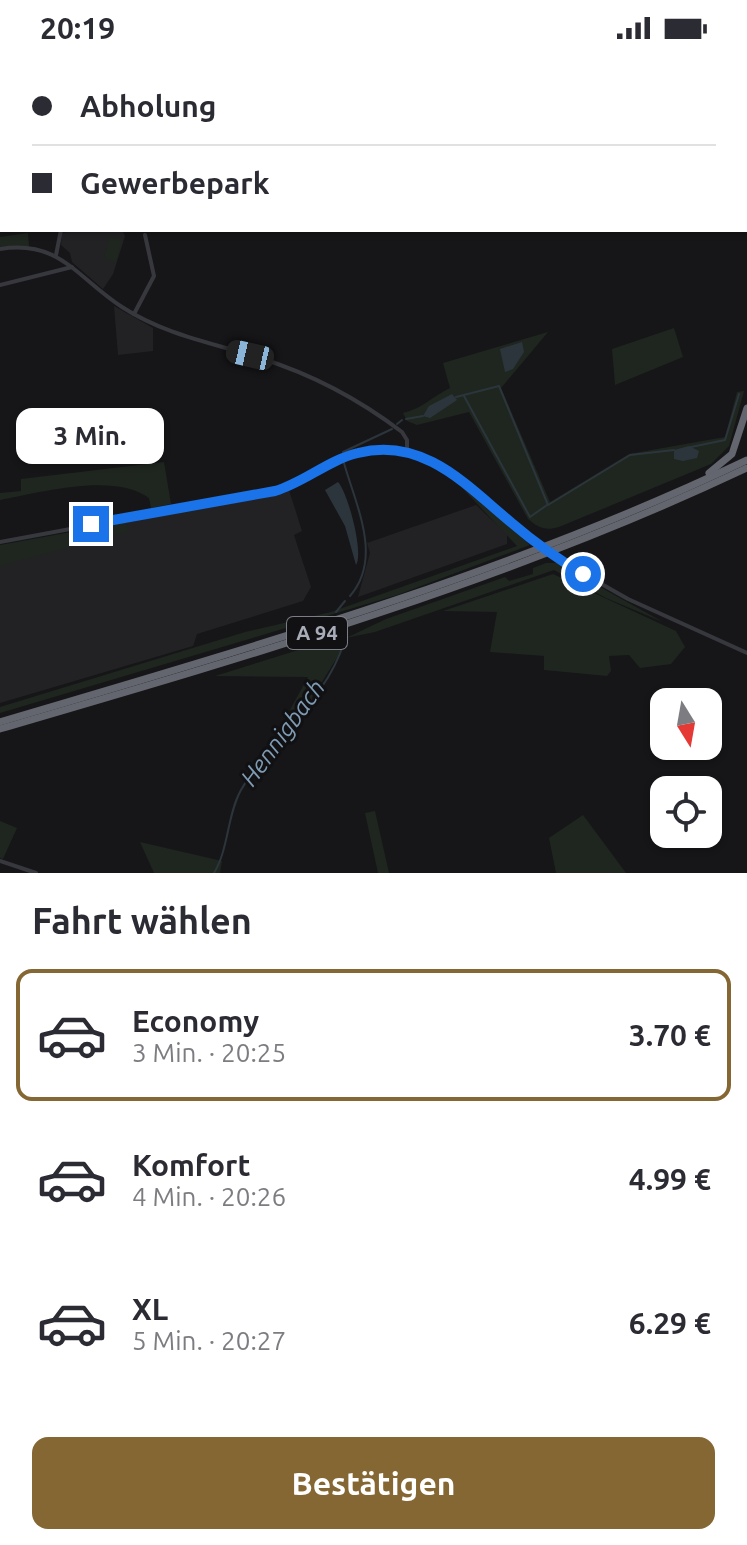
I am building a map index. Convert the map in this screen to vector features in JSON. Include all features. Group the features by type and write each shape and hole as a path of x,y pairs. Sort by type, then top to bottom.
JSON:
{"highway":[{"path":"696,483 732,454 747,408"},
{"name":"A 94","path":"0,722 388,602 544,546 747,460"},
{"name":"A 94","path":"0,729 272,647 466,582 606,529 747,469"}],"street":[{"path":"56,255 64,232"},
{"path":"134,314 154,276 145,235"},
{"path":"0,249 30,248 56,255 134,314 194,340 278,364 338,391 402,432 407,440 407,452"},
{"path":"0,285 72,267"},
{"path":"0,542 275,491 359,453 407,452 448,470 561,561 628,599 747,653"},
{"path":"0,861 36,873"}],"shaded area":[{"path":"123,232 125,236 113,274 103,289 72,262 70,253 61,245 62,233"},
{"path":"28,233 29,246 0,247 0,237"},
{"path":"110,237 122,239 116,262 104,258"},
{"path":"114,306 153,328 153,351 118,355"},
{"path":"674,328 683,357 615,385 612,349"},
{"path":"548,332 501,388 550,502 629,454 725,437 737,392 744,391 729,446 711,464 559,527 546,529 536,525 528,519 469,412 417,425 407,421 403,413 416,409 450,388 443,363"},
{"path":"522,342 524,352 513,369 505,372 500,349"},
{"path":"452,394 457,400 430,418 423,416 429,406"},
{"path":"689,446 699,451 697,458 674,459 674,450"},
{"path":"164,462 171,504 151,508 149,498 134,490 96,485 0,500 0,493 21,491 21,479"},
{"path":"449,474 530,545 397,595 0,713 0,707 245,632 331,612 517,546"},
{"path":"338,482 354,523 358,549 356,565 345,526 325,490"},
{"path":"289,490 302,531 294,535 311,587 303,601 197,634 193,646 0,703 0,548"},
{"path":"476,505 507,534 507,544 358,597 370,553 367,543"},
{"path":"126,522 128,531 0,566 0,545"},
{"path":"557,563 663,622 606,598 554,570 375,632 346,638 386,619 505,577 509,581 533,574 533,568"},
{"path":"553,574 676,631 685,647 671,664 640,668 629,655 609,656 611,671 607,676 544,670 544,656 490,652 497,612 443,611"},
{"path":"348,640 294,727 268,750 308,677 215,676 324,642"},
{"path":"375,811 389,873 378,873 365,813"},
{"path":"583,815 626,873 556,873 549,838"},
{"path":"0,821 17,828 3,859 0,858"},
{"path":"140,842 222,861 220,873 154,873"}],"waterway":[{"name":"Hennigbach","path":"456,397 499,386 548,505 630,455 674,450"},
{"name":"Hennigbach","path":"691,447 725,440 739,394"},
{"name":"Hennigbach","path":"464,396 530,517 547,505"},
{"name":"Hennigbach","path":"406,419 423,416"},
{"name":"Hennigbach","path":"397,424 402,420"},
{"name":"Hennigbach","path":"343,452 392,429"},
{"name":"Hennigbach","path":"344,463 360,514 366,549 360,581 350,596"},
{"name":"Hennigbach","path":"336,612 345,601"},
{"name":"Hennigbach","path":"342,633 343,637"},
{"name":"Hennigbach","path":"214,873 241,790 253,771 312,701 336,663 344,642"}],"route":[{"path":"91,524 275,491 296,484 350,455 390,450 414,454 448,470 528,537 583,574"}]}
